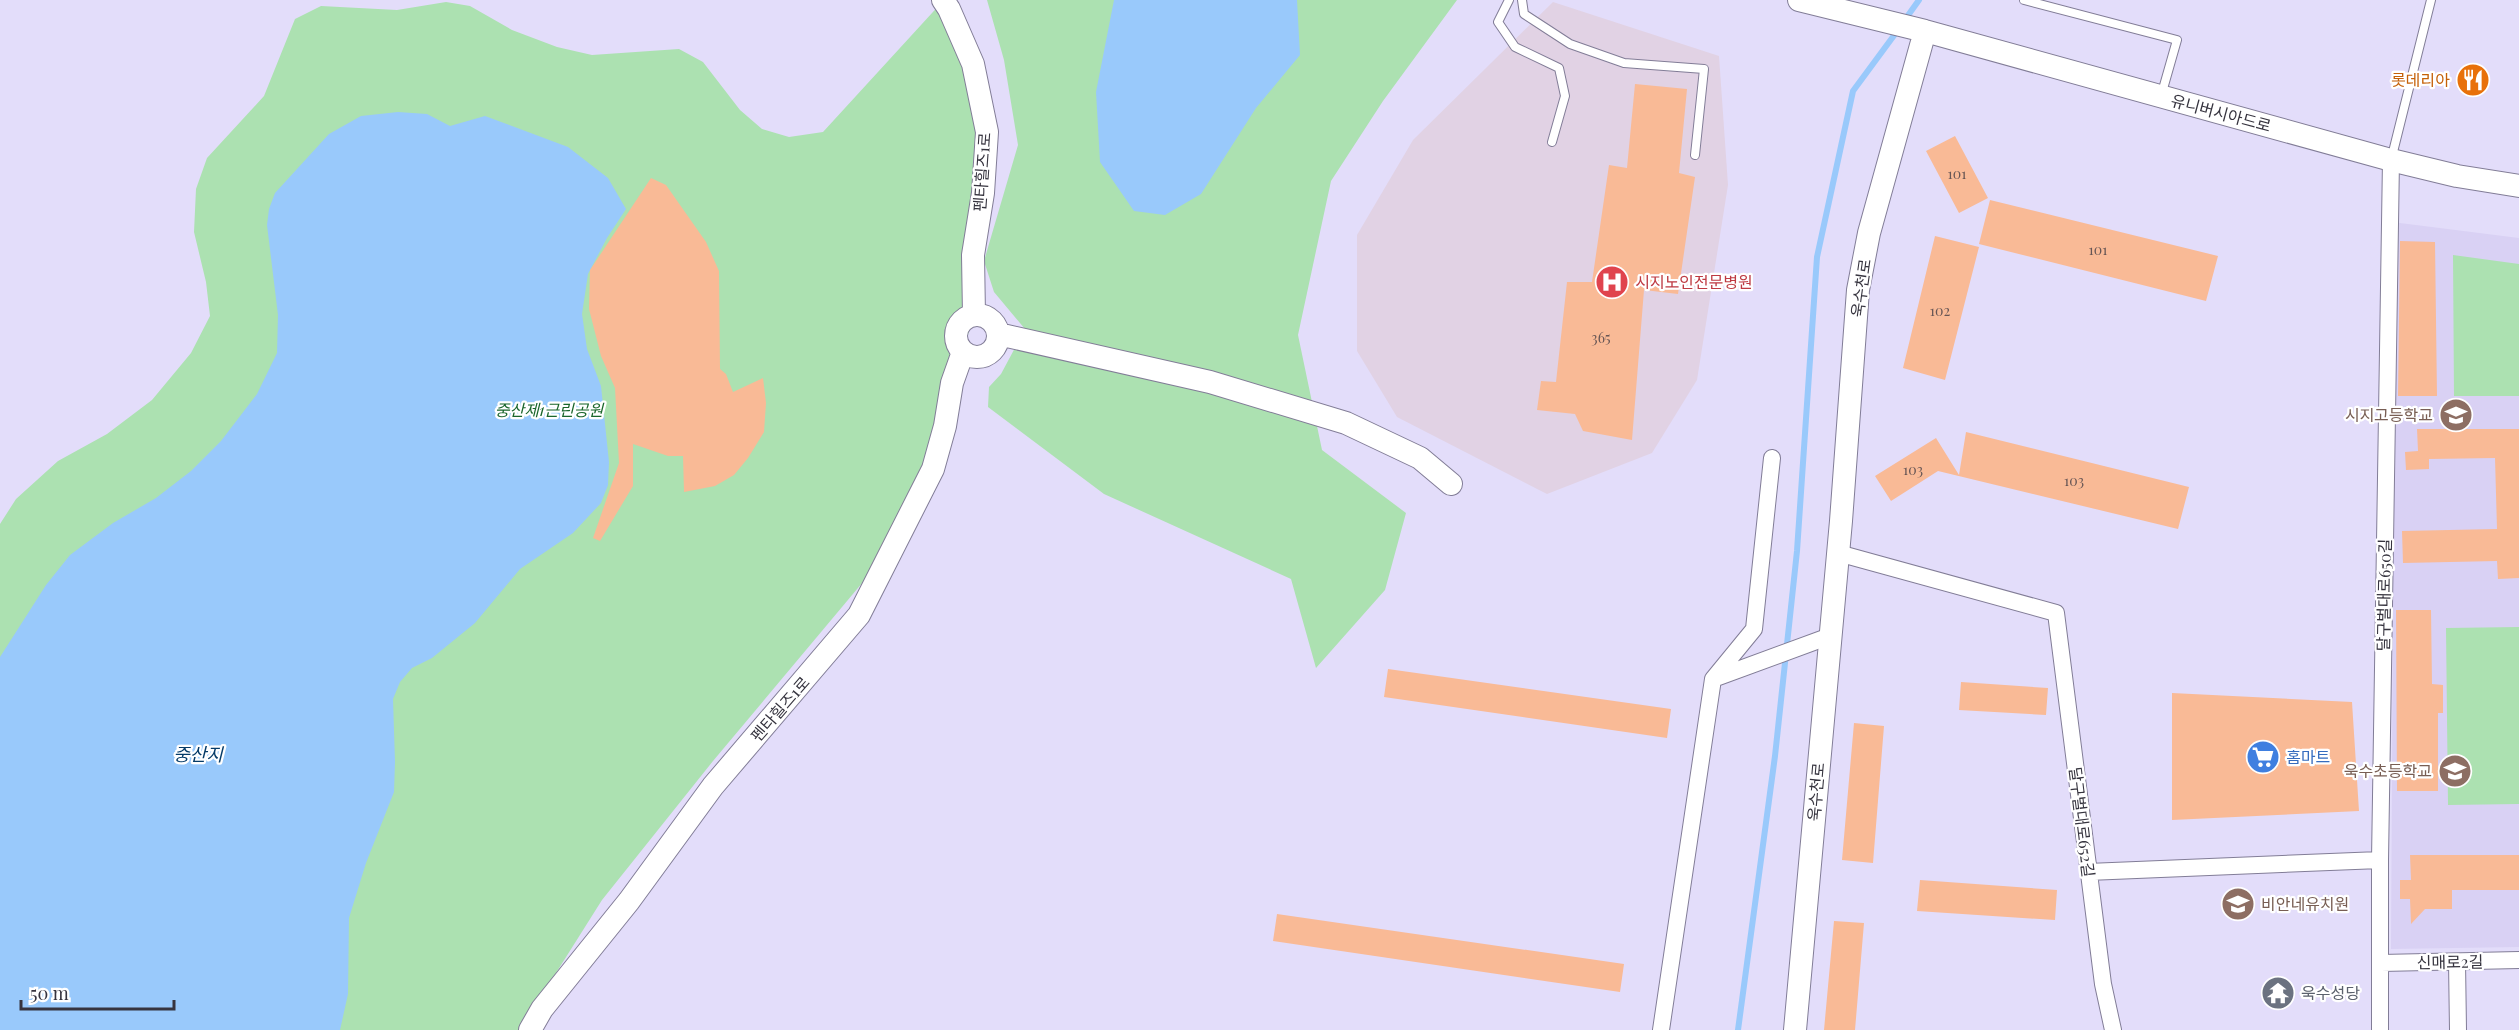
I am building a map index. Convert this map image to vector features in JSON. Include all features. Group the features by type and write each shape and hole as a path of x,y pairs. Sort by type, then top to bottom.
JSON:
{"main road":[{"name":"펜타힐즈1로","path":"943,0 973,64 987,132 983,193 973,255 974,315"},
{"name":"유니버시아드로","path":"1799,0 1924,31 2391,159 2457,176 2519,186"},
{"name":"욱수천로","path":"1795,1030 1838,553 1858,290 1869,233 1924,31"},
{"path":"974,315 980,315 992,321 998,334 994,347 989,352 976,356 963,351 959,346 956,333 962,321 974,315"},
{"path":"998,334 1210,382 1346,423 1420,458 1451,483"},
{"name":"펜타힐즈1로","path":"530,1030 542,1009 629,901 713,786 859,615 933,469 945,426 952,383 963,351"}],"street":[{"name":"달구벌대로650길","path":"2380,1030 2380,860 2391,159"},
{"path":"1661,1030 1713,679 1754,629 1772,458"},
{"name":"달구벌대로652길","path":"1838,553 2056,613 2103,984 2113,1030"},
{"path":"1713,679 1830,636"},
{"path":"2088,872 2380,860"},
{"name":"신매로2길","path":"2381,963 2519,960"},
{"path":"2457,962 2458,1030"}],"lane":[{"path":"1509,0 1498,22 1515,47 1559,68 1565,96 1552,142"},
{"path":"1522,0 1524,14 1570,44 1624,63 1704,69 1695,155"},
{"path":"2024,0 2177,40 2160,96"},
{"path":"2391,159 2431,0"}],"shaded area":[{"path":"1553,2 1719,56 1728,185 1697,380 1652,453 1547,494 1397,417 1357,351 1357,235 1413,140"},
{"path":"2392,222 2519,238 2519,947 2391,949"}],"green space":[{"path":"987,0 1457,0 1383,101 1331,181 1298,335 1322,450 1406,513 1385,590 1316,668 1291,579 1104,494 988,407 989,387 1001,374 1025,329 994,292 984,261 1018,145 1004,60"},
{"name":"중산제1근린공원","path":"943,1 987,132 974,315 899,539 713,761 602,900 520,1030 0,1030 0,524 16,499 58,461 107,434 152,400 191,353 210,316 206,282 194,232 196,189 207,158 264,96 295,19 321,6 397,10 446,2 470,6 512,30 557,47 592,55 679,49 703,62 740,110 762,129 789,137 823,132"},
{"path":"2453,255 2519,264 2519,396 2454,396"},
{"path":"2519,627 2519,804 2448,805 2446,628"}],"water":[{"path":"1114,0 1297,0 1300,55 1256,108 1201,194 1165,215 1134,211 1100,162 1096,92"},
{"name":"중산지","path":"398,112 427,114 450,126 485,116 568,147 608,178 626,209 588,274 582,314 587,349 601,386 609,462 608,485 601,503 573,533 520,569 475,623 432,658 412,668 400,682 393,699 394,792 366,863 349,918 348,994 340,1030 0,1030 0,657 46,585 70,555 113,523 156,498 191,471 221,441 257,394 277,353 278,315 267,225 269,209 275,193 329,134 361,116"}],"building":[{"name":"시지노인전문병원","path":"1635,84 1687,89 1679,173 1695,177 1678,294 1644,290 1632,440 1583,431 1575,414 1537,410 1541,381 1556,382 1567,282 1592,282 1609,165 1627,168"},
{"path":"1955,136 1988,198 1959,213 1926,151"},
{"path":"651,178 666,185 706,242 719,271 720,369 726,374 733,392 763,378 766,403 764,432 734,475 715,486 684,492 683,456 668,456 633,444 633,486 600,541 593,538 619,463 615,388 601,356 589,309 590,270"},
{"path":"1990,200 2218,256 2206,301 1979,244"},
{"path":"1935,236 1979,247 1945,380 1903,368"},
{"path":"2400,241 2435,242 2437,396 2398,396"},
{"path":"2417,429 2519,429 2519,578 2498,579 2497,561 2403,563 2402,531 2497,529 2495,458 2429,459 2429,469 2406,470 2405,452 2418,451"},
{"path":"1966,432 2189,487 2178,529 1938,471 1891,501 1875,476 1936,438 1959,475"},
{"path":"2396,610 2431,610 2432,684 2443,685 2443,713 2438,713 2438,791 2397,791"},
{"path":"1388,669 1671,709 1667,738 1384,697"},
{"path":"1961,682 2048,688 2046,715 1959,710"},
{"name":"홈마트","path":"2172,693 2352,702 2359,811 2172,820"},
{"path":"1854,723 1884,726 1873,863 1842,860"},
{"path":"2410,855 2519,855 2519,890 2452,890 2452,909 2425,909 2411,924 2410,899 2400,899 2400,880 2411,880"},
{"path":"1920,880 2057,890 2055,920 1917,911"},
{"path":"1277,914 1624,964 1620,992 1273,941"},
{"path":"1834,921 1864,923 1855,1030 1824,1030"}],"waterway":[{"path":"1904,21 1919,0"},
{"path":"1738,1030 1775,756 1797,551 1817,257 1853,91 1898,30"}],"place":[{"name":"롯데리아","path":"2473,80"},
{"name":"시지노인전문병원","path":"1612,282"},
{"name":"시지고등학교","path":"2456,415"},
{"name":"홈마트","path":"2263,757"},
{"name":"욱수초등학교","path":"2455,771"},
{"name":"비안네유치원","path":"2238,904"},
{"name":"욱수성당","path":"2278,993"}]}
